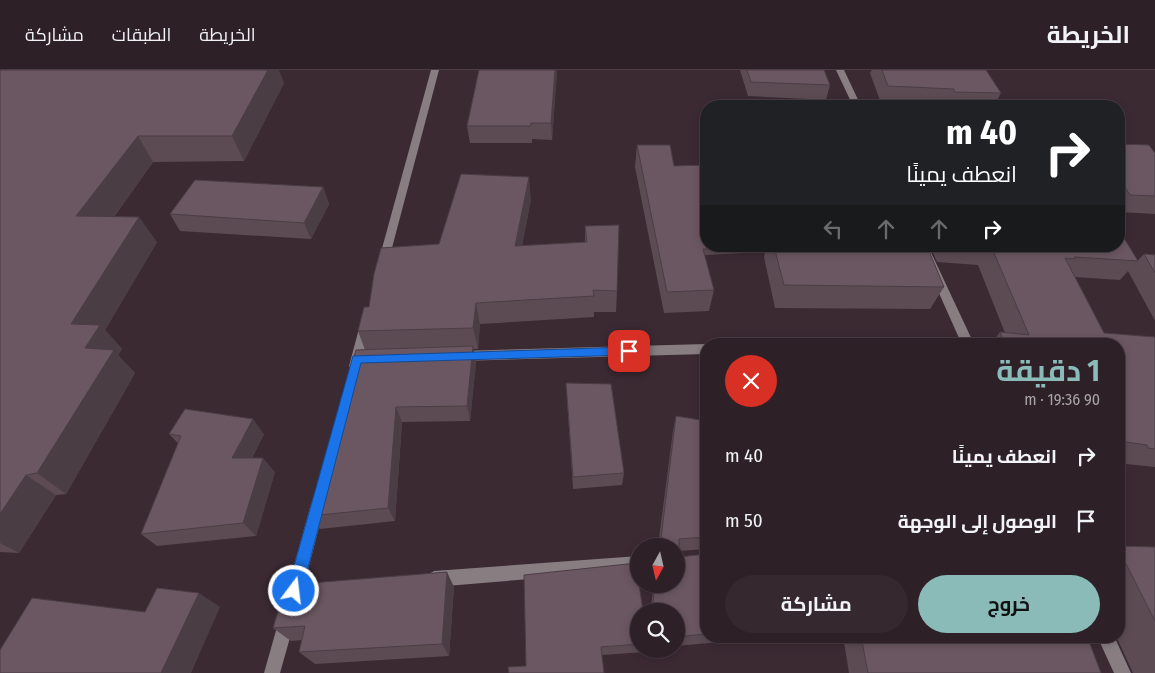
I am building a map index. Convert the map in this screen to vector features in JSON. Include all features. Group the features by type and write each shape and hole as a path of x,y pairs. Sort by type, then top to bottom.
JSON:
{"street":[{"path":"380,272 435,70"},
{"path":"840,70 854,100"},
{"path":"926,252 966,338"},
{"path":"352,377 362,359 370,311"},
{"path":"447,356 700,349"},
{"path":"272,673 322,489"},
{"path":"422,580 630,564"},
{"path":"294,591 314,589"},
{"path":"1108,643 1123,673"}],"building":[{"path":"0,70 268,70 232,136 138,136 76,216 139,217 71,324 100,325 85,348 114,350 37,473 26,475 0,514"},
{"path":"479,70 555,70 551,123 531,123 531,126 467,126"},
{"path":"747,70 824,70 830,85 751,82"},
{"path":"882,70 986,70 1001,93 954,92 954,89 888,86"},
{"path":"1125,144 1149,145 1155,153 1155,196 1130,195 1125,187"},
{"path":"637,145 670,145 674,166 700,165 700,252 704,252 714,290 667,292"},
{"path":"461,174 529,177 515,246 587,242 585,226 619,225 617,291 593,290 594,296 476,303 473,328 358,331 364,307 369,307 374,274 381,248 439,244"},
{"path":"195,180 323,187 304,223 170,214"},
{"path":"1125,240 1138,261 1065,258 1104,333 1155,337 1155,449 1148,448 1147,445 1125,442 1125,338 1002,338 1000,332 1029,335 994,252 1125,252"},
{"path":"776,252 929,252 944,287 784,285"},
{"path":"1144,254 1155,255 1155,273"},
{"path":"473,346 467,406 396,407 388,508 310,516 356,350"},
{"path":"566,383 611,384 624,473 573,477"},
{"path":"185,409 253,419 232,458 263,458 243,523 141,534 181,436 169,434"},
{"path":"676,416 700,420 700,537 661,538"},
{"path":"1125,546 1155,547 1155,621 1125,562"},
{"path":"700,555 700,635 685,636 685,603 653,603 654,593 685,593 685,556"},
{"path":"630,564 630,593 640,593 642,603 630,603 630,645 601,647 604,673 509,673 508,667 526,666 524,575"},
{"path":"447,572 442,644 299,652 305,626 273,628 286,585"},
{"path":"157,588 199,593 161,673 0,673 0,650 32,598 145,612"},
{"path":"862,643 1090,643 1101,673 868,673"}],"route":[{"path":"294,591 357,359 629,351"}]}
